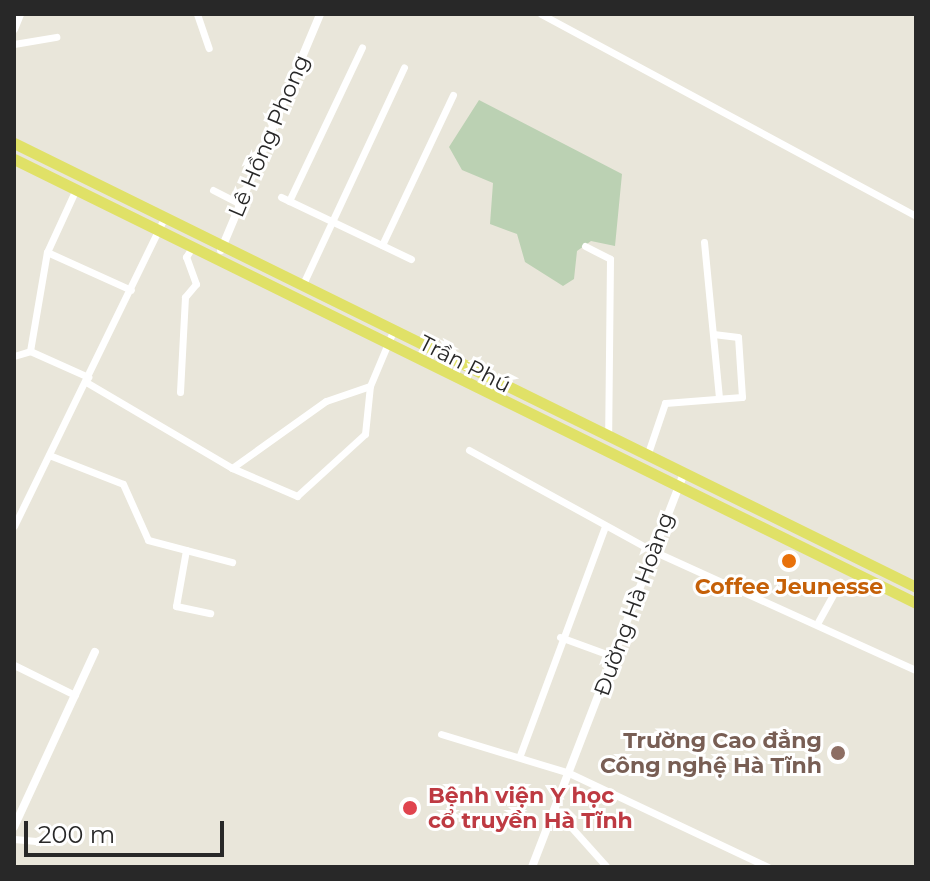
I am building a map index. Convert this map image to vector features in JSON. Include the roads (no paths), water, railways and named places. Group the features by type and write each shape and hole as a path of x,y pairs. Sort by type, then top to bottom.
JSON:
{"main road":[{"name":"Trần Phú","path":"14,143 608,436 647,456 681,481 916,603"},
{"name":"Trần Phú","path":"14,159 388,342 681,481 916,587"}],"street":[{"path":"14,29 20,14"},
{"path":"197,14 209,48"},
{"path":"541,14 916,216"},
{"name":"Lê Hồng Phong","path":"218,258 316,15"},
{"path":"14,44 56,37"},
{"path":"362,47 285,199 411,259"},
{"path":"303,284 404,67"},
{"path":"382,245 453,95"},
{"path":"30,351 47,252 76,189"},
{"path":"213,190 241,204"},
{"path":"14,525 165,217"},
{"path":"704,242 719,398"},
{"path":"180,392 185,297 196,284 186,257 193,246"},
{"path":"585,246 610,259 608,436"},
{"path":"47,252 131,290"},
{"path":"14,356 30,351 87,380 232,468 297,496 365,434 370,386 394,329"},
{"path":"647,456 665,403 742,397 739,340 713,334"},
{"path":"232,468 326,401 370,386"},
{"path":"469,450 651,550 818,622 916,670"},
{"path":"49,455 123,484 143,535 232,562"},
{"name":"Đường Hà Hoàng","path":"532,867 615,657 651,550 681,481"},
{"path":"520,755 560,637 605,526"},
{"path":"186,550 176,606 210,613"},
{"path":"818,622 840,582"},
{"path":"560,637 615,657"},
{"path":"14,827 95,652"},
{"path":"14,665 75,695"},
{"path":"441,734 520,755 569,773 768,867"},
{"path":"554,808 607,867"},
{"path":"14,839 36,841 60,832"}],"place":[{"name":"Coffee Jeunesse","path":"789,561"},
{"name":"Trường Cao đẳng Công nghệ Hà Tĩnh","path":"838,753"},
{"name":"Bệnh viện Y học cổ truyền Hà Tĩnh","path":"410,808"}]}
